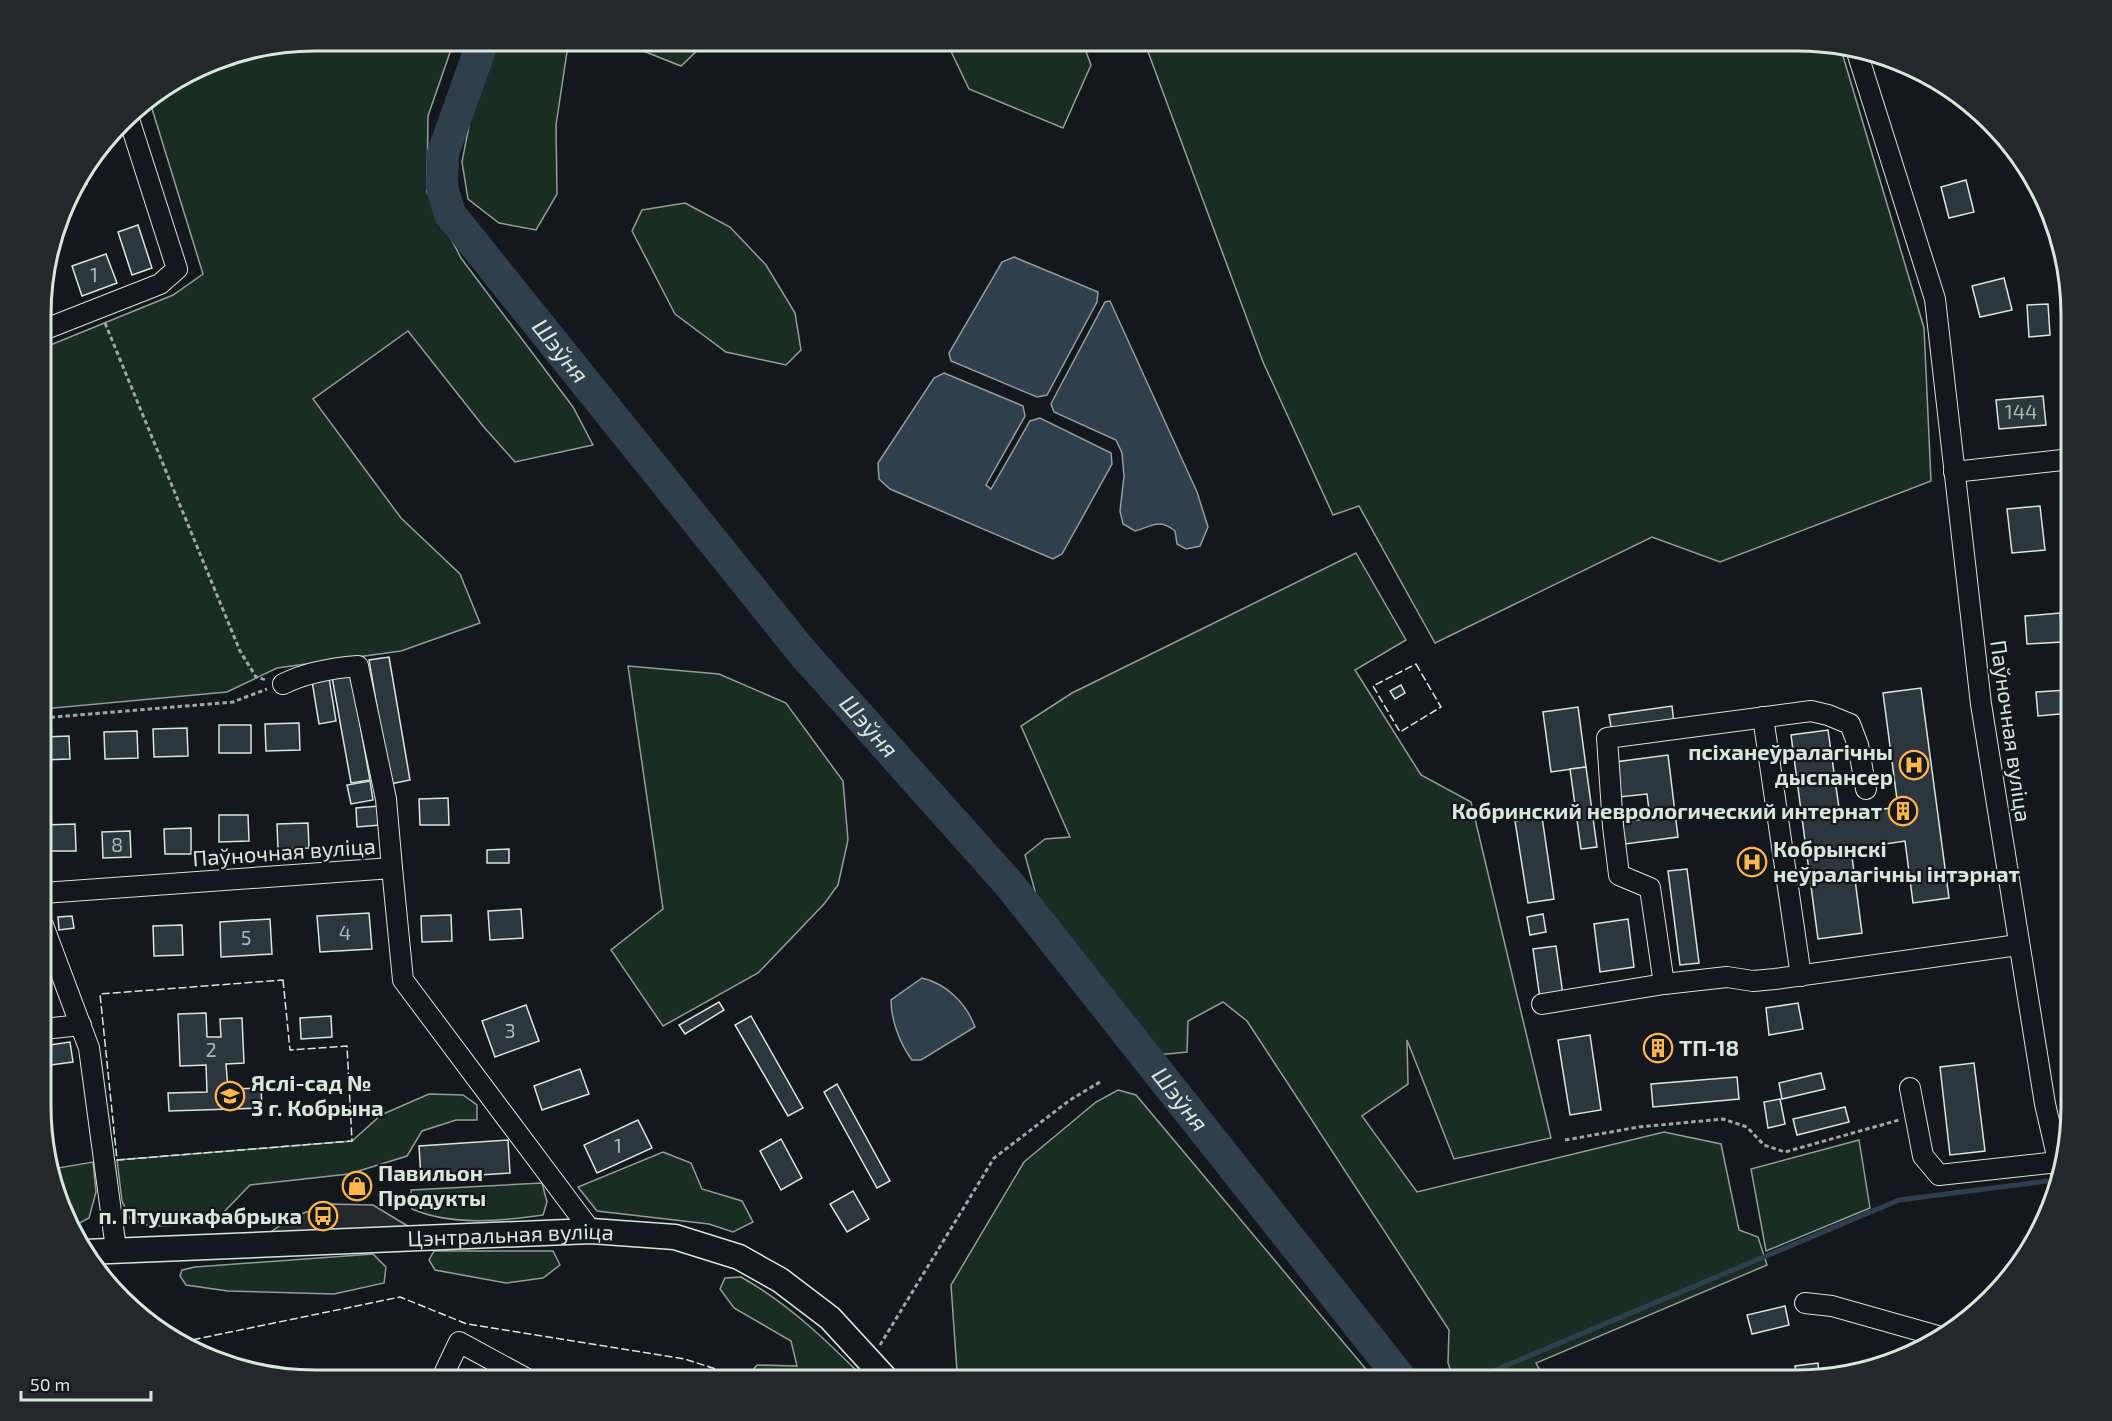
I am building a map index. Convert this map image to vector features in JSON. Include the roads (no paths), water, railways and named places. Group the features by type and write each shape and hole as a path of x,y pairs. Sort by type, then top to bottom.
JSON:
{"main road":[{"name":"Цэнтральная вуліца","path":"94,1251 591,1231 675,1237 739,1257 780,1280 830,1318 878,1370"}],"street":[{"name":"Паўночная вуліца","path":"1863,59 1935,299 1981,704 2018,945 2057,1155"},
{"path":"51,327 160,284 177,268 131,125"},
{"path":"1954,472 2061,460"},
{"path":"283,684 299,676 333,668 358,666 386,799 392,868"},
{"path":"1664,984 1650,888 1619,875 1607,738 1811,711 1828,714 1850,724 1858,745 1866,789"},
{"path":"1763,717 1802,976"},
{"name":"Паўночная вуліца","path":"51,892 392,868 404,980 591,1231"},
{"path":"1542,1004 1664,984 1727,977 1753,981 1802,976 2018,945"},
{"path":"51,946 89,1048 116,1250"},
{"path":"51,1028 81,1025"},
{"path":"1910,1088 1923,1156 1940,1175 2053,1168"},
{"path":"1805,1303 1832,1306 1931,1334"},
{"path":"446,1370 459,1342 511,1370"}],"water":[{"path":"1014,257 1098,292 1097,302 1047,395 1037,397 951,361 949,353 1002,262"},
{"path":"1110,301 1197,492 1208,527 1200,546 1186,549 1177,544 1175,531 1165,525 1156,524 1135,531 1123,524 1120,511 1124,476 1122,453 1116,440 1054,412 1051,404 1105,302"},
{"path":"944,373 1023,406 1025,416 986,485 991,489 1030,421 1040,418 1111,453 1112,464 1062,554 1053,559 890,489 879,479 878,463 934,378"},
{"path":"922,978 940,985 954,996 966,1010 975,1027 921,1060 912,1060 897,1032 891,1000"}],"waterway":[{"name":"Шэўня","path":"479,51 443,153 442,187 450,214 802,652 1009,884 1394,1370"},
{"path":"1496,1370 1899,1200 2047,1181"}],"place":[{"name":"псіханеўралагічны дыспансер","path":"1914,765"},
{"name":"Кобринский неврологический интернат","path":"1903,811"},
{"name":"Кобрынскі неўралагічны інтэрнат","path":"1752,862"},
{"name":"ТП-18","path":"1658,1048"},
{"name":"Яслі-сад № 3 г. Кобрына","path":"230,1096"},
{"name":"Павильон Продукты","path":"357,1186"},
{"name":"п. Птушкафабрыка","path":"323,1216"}]}
